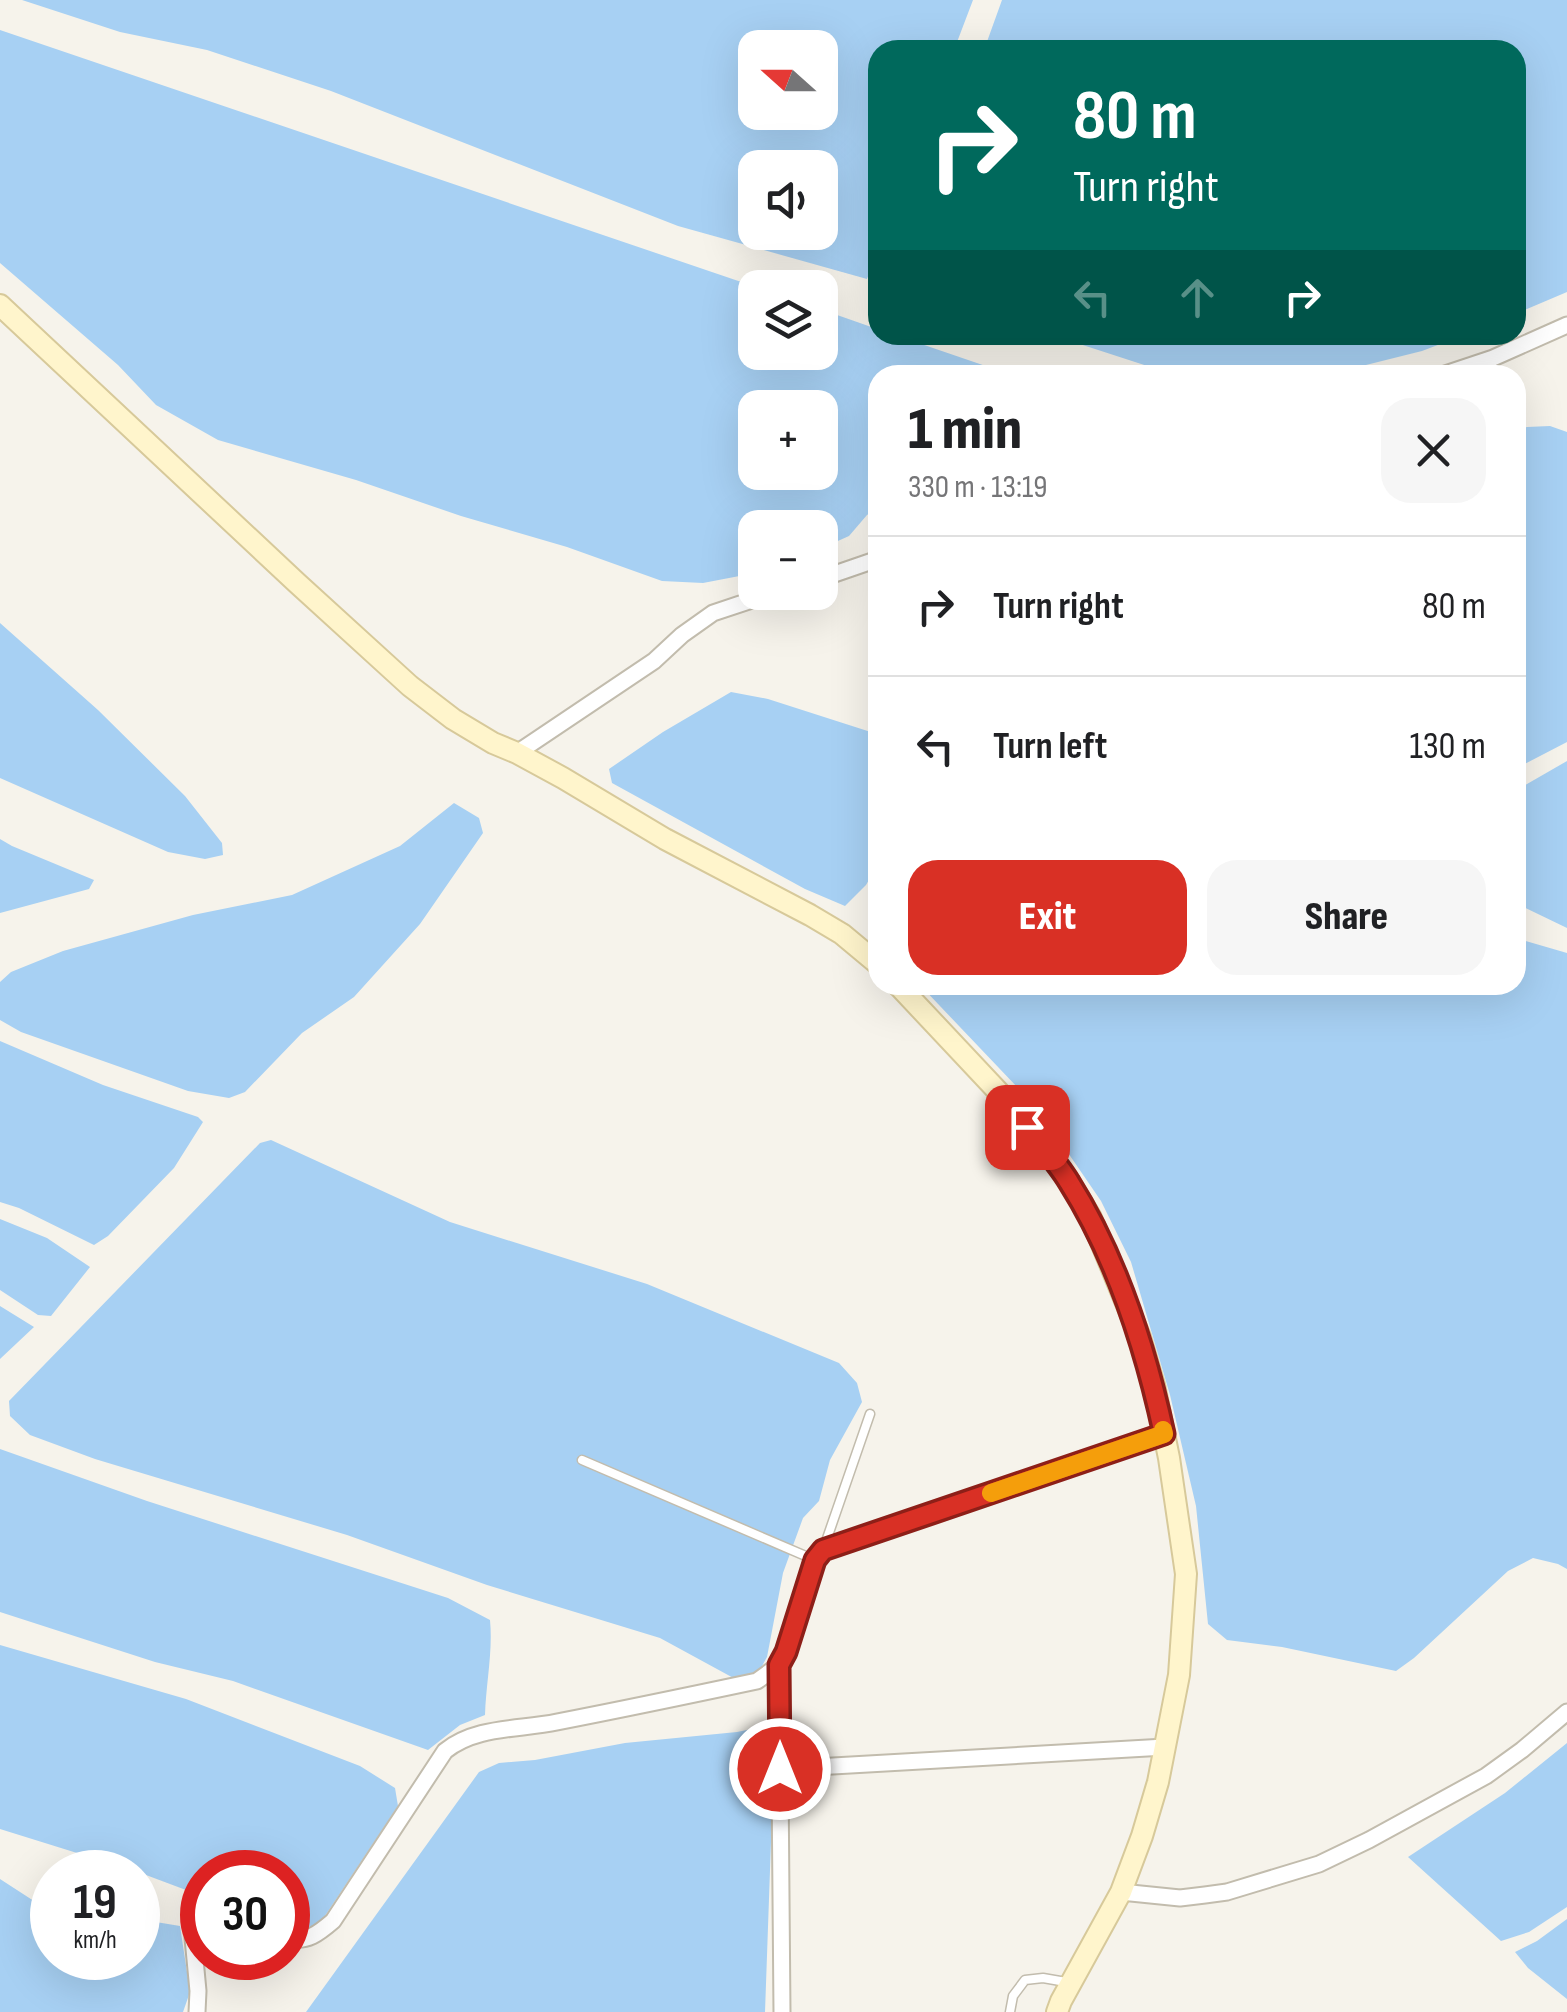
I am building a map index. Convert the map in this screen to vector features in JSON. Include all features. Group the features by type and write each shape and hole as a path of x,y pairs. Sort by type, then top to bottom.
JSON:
{"street":[{"path":"0,305 297,583 410,686 454,720 664,839 826,924 868,956"},
{"path":"1526,344 1567,326"},
{"path":"1472,365 1523,345"},
{"path":"838,573 868,562"},
{"path":"517,753 654,660 713,613 738,605"},
{"path":"907,995 1007,1101 1067,1178 1090,1218 1140,1338 1154,1384 1186,1574 1179,1676 1142,1836 1121,1892 1057,2012"},
{"path":"310,1937 333,1921 445,1751 458,1740 757,1682 779,1665 786,1652 819,1555 1164,1434"},
{"path":"779,1665 782,2012"},
{"path":"1121,1892 1180,1898 1205,1895 1319,1864 1486,1776 1567,1712"},
{"path":"780,1769 1165,1747"},
{"path":"197,1980 197,2012"}],"lane":[{"path":"582,1460 819,1555 870,1414"},
{"path":"1010,2012 1013,1996 1025,1980 1043,1978 1071,1983"}],"water":[{"path":"22,0 973,0 958,40 868,40 867,279 764,250 838,250 838,150 738,150 738,243 678,226 331,91 207,50 120,32"},
{"path":"1002,0 1567,0 1567,292 1526,309 1526,40 988,40"},
{"path":"0,30 738,281 738,370 838,370 838,315 868,326 868,345 924,345 983,365 868,365 868,514 849,536 838,541 838,510 738,510 738,576 703,583 662,581 567,547 218,440 156,405 118,365 0,263"},
{"path":"1083,345 1438,345 1366,365 1144,365"},
{"path":"1550,426 1567,432 1567,742 1526,763 1526,427"},
{"path":"0,623 98,710 185,796 222,843 223,855 205,859 168,852 0,778"},
{"path":"731,692 768,699 868,731 866,885 845,906 805,889 612,783 609,769"},
{"path":"1567,761 1567,928 1526,908 1526,785"},
{"path":"454,803 479,818 483,833 420,924 354,997 302,1033 245,1092 229,1098 188,1091 21,1032 0,1020 0,982 11,972 63,951 193,915 292,895 400,846"},
{"path":"0,839 94,880 89,889 0,913"},
{"path":"1526,941 1567,953 1567,1569 1533,1558 1508,1571 1396,1671 1282,1647 1227,1640 1208,1624 1196,1506 1170,1395 1131,1262 1101,1201 1038,1109 930,995 1526,995"},
{"path":"0,1041 203,1122 174,1168 108,1236 94,1245 0,1202"},
{"path":"271,1140 450,1222 647,1284 839,1363 857,1383 862,1402 830,1460 819,1501 803,1518 783,1573 767,1657 756,1677 739,1681 660,1638 487,1585 347,1535 95,1459 30,1435 10,1416 9,1401 260,1143"},
{"path":"0,1219 47,1238 90,1267 51,1316 38,1315 0,1290"},
{"path":"0,1306 34,1327 0,1359"},
{"path":"0,1449 448,1598 490,1620 485,1715 460,1725 428,1750 233,1681 155,1662 0,1612"},
{"path":"0,1645 186,1699 360,1766 395,1788 398,1806 321,1922 310,1927 310,1850 180,1850 180,1888 160,1880 160,1850 67,1850 0,1829"},
{"path":"771,1725 765,2012 306,2012 479,1772 499,1763"},
{"path":"1567,1743 1567,1907 1529,1932 1501,1941 1408,1857 1505,1793"},
{"path":"0,1879 30,1898 30,1980 160,1980 160,1923 180,1926 180,1980 188,1980 190,1992 183,2012 0,2012"},
{"path":"1567,1919 1567,1999 1528,1968 1515,1952"}],"slow traffic":[{"path":"991,1493 1164,1434 1163,1430"}],"route":[{"path":"780,1769 779,1665 815,1560 823,1550 1164,1434 1140,1338 1090,1218 1067,1178 1027,1127"}]}
